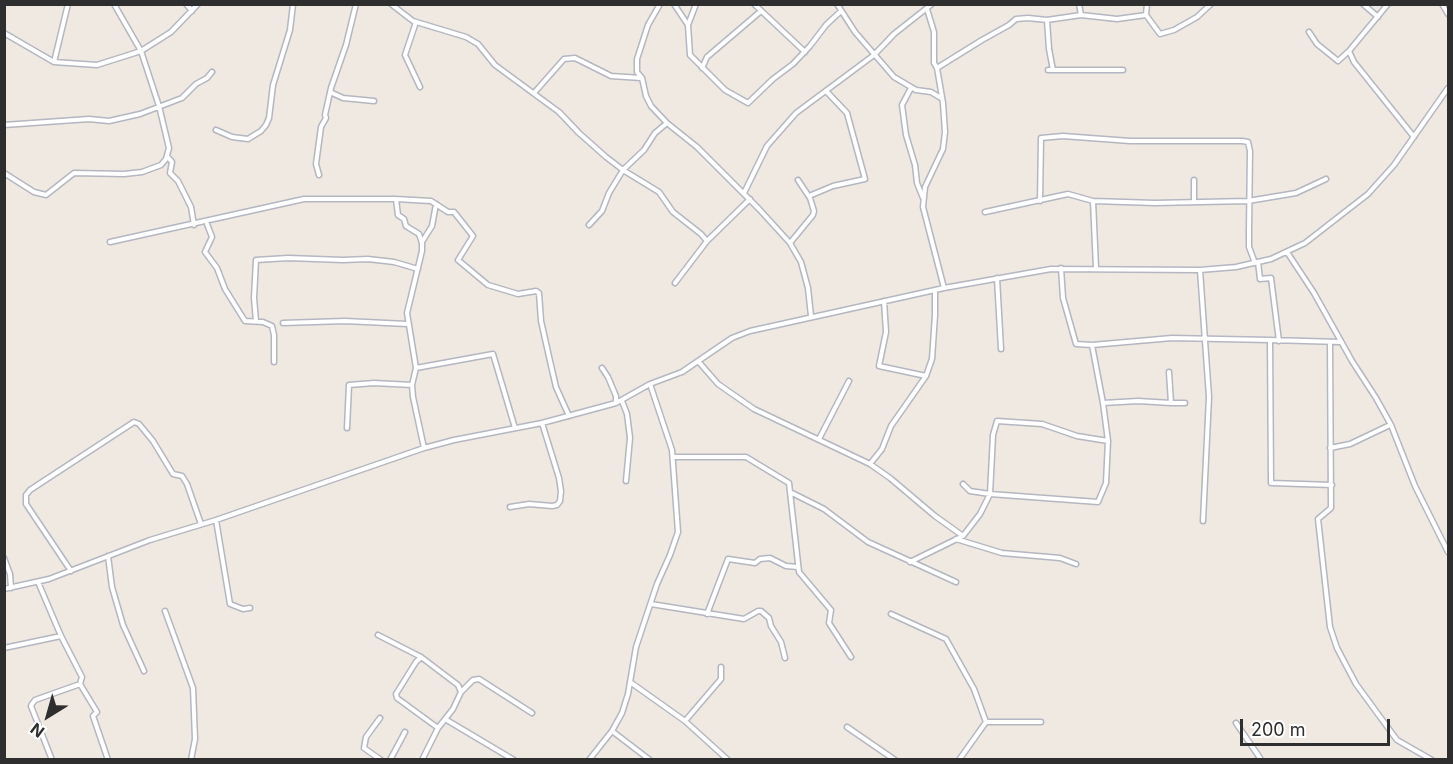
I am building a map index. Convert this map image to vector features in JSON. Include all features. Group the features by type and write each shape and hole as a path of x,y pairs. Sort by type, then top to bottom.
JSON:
{"street":[{"path":"54,62 68,4"},
{"path":"4,173 34,192 46,195 74,173 142,172 161,165 167,156 169,148 159,106 141,51 114,4"},
{"path":"186,4 192,11"},
{"path":"4,33 54,62 97,65 141,51 171,32 198,4"},
{"path":"216,130 248,140 266,125 273,85 290,30 293,4"},
{"path":"319,175 316,164 323,121 326,118 330,92 346,45 356,4"},
{"path":"391,4 416,22 466,37 478,44 495,64 559,112 579,133 623,170 659,192 673,212 707,241"},
{"path":"660,4 648,26 637,59 637,72 642,78 646,96 651,106 744,193 790,243 804,271 811,316"},
{"path":"674,4 687,25 690,55 725,90 748,103 772,79 793,64 841,10"},
{"path":"687,25 696,4"},
{"path":"754,4 805,52"},
{"path":"744,193 767,146 796,113 874,55 894,34 932,4"},
{"path":"1079,4 1081,15"},
{"path":"1147,4 1146,15 1160,34 1174,30 1197,17 1211,4"},
{"path":"1362,4 1378,17"},
{"path":"1309,32 1317,44 1338,61 1388,4"},
{"path":"1442,4 1449,14"},
{"path":"838,5 855,32 894,77 911,88 940,96 944,103"},
{"path":"927,9 934,32 933,56 944,103 945,132 943,149 925,188 924,215 944,288"},
{"path":"702,68 707,57 761,11"},
{"path":"937,68 1016,19 1047,20 1081,15 1117,19 1146,15"},
{"path":"1047,20 1051,70 1123,70"},
{"path":"416,22 405,55 420,87"},
{"path":"1349,51 1354,62 1414,137"},
{"path":"534,93 564,59 575,58 611,76 642,78"},
{"path":"4,125 89,119 109,121 140,114 182,98 212,72"},
{"path":"4,589 38,582 71,571 108,556 424,448 542,423 622,401 650,384 682,372 732,338 750,331 944,288 1061,268 1200,270 1256,263 1305,243 1368,194 1394,165 1449,87"},
{"path":"911,88 902,105 906,135 915,165 917,183 923,198"},
{"path":"809,196 833,186 865,178 847,113 826,91"},
{"path":"330,92 343,98 374,101"},
{"path":"589,225 602,211 623,170 644,150 655,133 668,123"},
{"path":"1040,201 1041,138 1063,136 1130,141 1248,142 1250,151 1248,201 1250,247 1260,279 1270,278 1279,341"},
{"path":"167,156 172,162 170,173 178,180 191,207 194,225"},
{"path":"985,212 1068,194 1093,201 1248,201 1296,192 1326,179"},
{"path":"790,243 813,215 814,206 798,180"},
{"path":"1194,180 1194,201"},
{"path":"396,199 398,215 404,219 406,226 419,234 422,243 418,269 406,313 416,368 412,385 416,416 424,448"},
{"path":"675,284 707,241 750,199"},
{"path":"110,242 304,200 429,201 448,212 454,212 473,236 458,260 488,285 518,294 536,291 539,293 541,321 556,387 569,416"},
{"path":"1093,201 1096,268"},
{"path":"422,243 432,226 436,204"},
{"path":"207,224 212,237 205,252 217,268 225,289 245,321 256,321 272,326 274,362"},
{"path":"1287,252 1314,293 1391,425 1415,486 1449,552"},
{"path":"256,321 254,298 256,260 368,259 394,262 418,269"},
{"path":"1061,268 1063,298 1076,344 1092,345 1172,338 1341,342"},
{"path":"1200,270 1209,398 1203,521"},
{"path":"997,278 1001,349"},
{"path":"870,464 882,449 891,426 926,376 932,358 935,290"},
{"path":"884,301 886,332 879,366 926,376"},
{"path":"284,323 345,321 407,324"},
{"path":"1270,340 1271,483 1332,485"},
{"path":"1329,342 1332,409 1331,508 1318,519 1330,627 1337,648 1356,684 1397,740 1432,759"},
{"path":"963,484 970,491 990,494 1098,502 1106,483 1108,441 1092,345"},
{"path":"416,368 493,354 515,428"},
{"path":"698,362 718,384 754,409 870,464 963,536"},
{"path":"602,368 616,396 616,403"},
{"path":"1169,372 1171,403"},
{"path":"819,439 849,381"},
{"path":"589,759 612,732 622,713 636,647 678,532 673,457 650,384"},
{"path":"347,428 349,385 412,385"},
{"path":"622,401 627,414 630,438 626,481"},
{"path":"1103,403 1138,401 1185,403"},
{"path":"910,562 963,536 980,514 990,494 993,435 997,421 1042,424 1077,436 1108,441"},
{"path":"71,571 26,504 26,495 30,490 134,422 139,424 153,441 173,474 182,476 201,524"},
{"path":"510,507 529,504 552,506 557,505 560,501 559,478 542,423"},
{"path":"1330,448 1350,444 1391,425"},
{"path":"673,457 746,457 789,483 799,572 831,610 829,623 851,657"},
{"path":"790,492 824,509 868,542 956,582"},
{"path":"216,520 230,604 243,609 250,608"},
{"path":"956,539 1002,553 1060,558 1077,564"},
{"path":"108,556 112,587 123,625 144,671"},
{"path":"4,558 10,574 11,588"},
{"path":"707,614 728,559 754,563 760,559 770,558 786,566 798,567"},
{"path":"38,582 61,636 82,677 81,684 97,712 93,716 108,759"},
{"path":"651,604 744,619 758,611 765,613 782,642 785,658"},
{"path":"165,611 193,688 195,739 191,759"},
{"path":"891,614 946,639 974,689 986,722"},
{"path":"378,635 421,657 458,685 461,692"},
{"path":"4,648 61,636"},
{"path":"421,657 396,694 397,698 438,728"},
{"path":"685,721 721,679 721,667"},
{"path":"422,759 461,692 473,680 479,679 532,713"},
{"path":"630,682 685,721 729,759"},
{"path":"52,759 31,706 35,700 81,684"},
{"path":"380,718 366,738 364,747 381,759"},
{"path":"444,719 514,759"},
{"path":"986,722 1041,722"},
{"path":"959,759 986,722"},
{"path":"1236,723 1260,758 1257,759"},
{"path":"847,727 895,759"},
{"path":"390,759 405,732"},
{"path":"612,732 650,759"}]}
